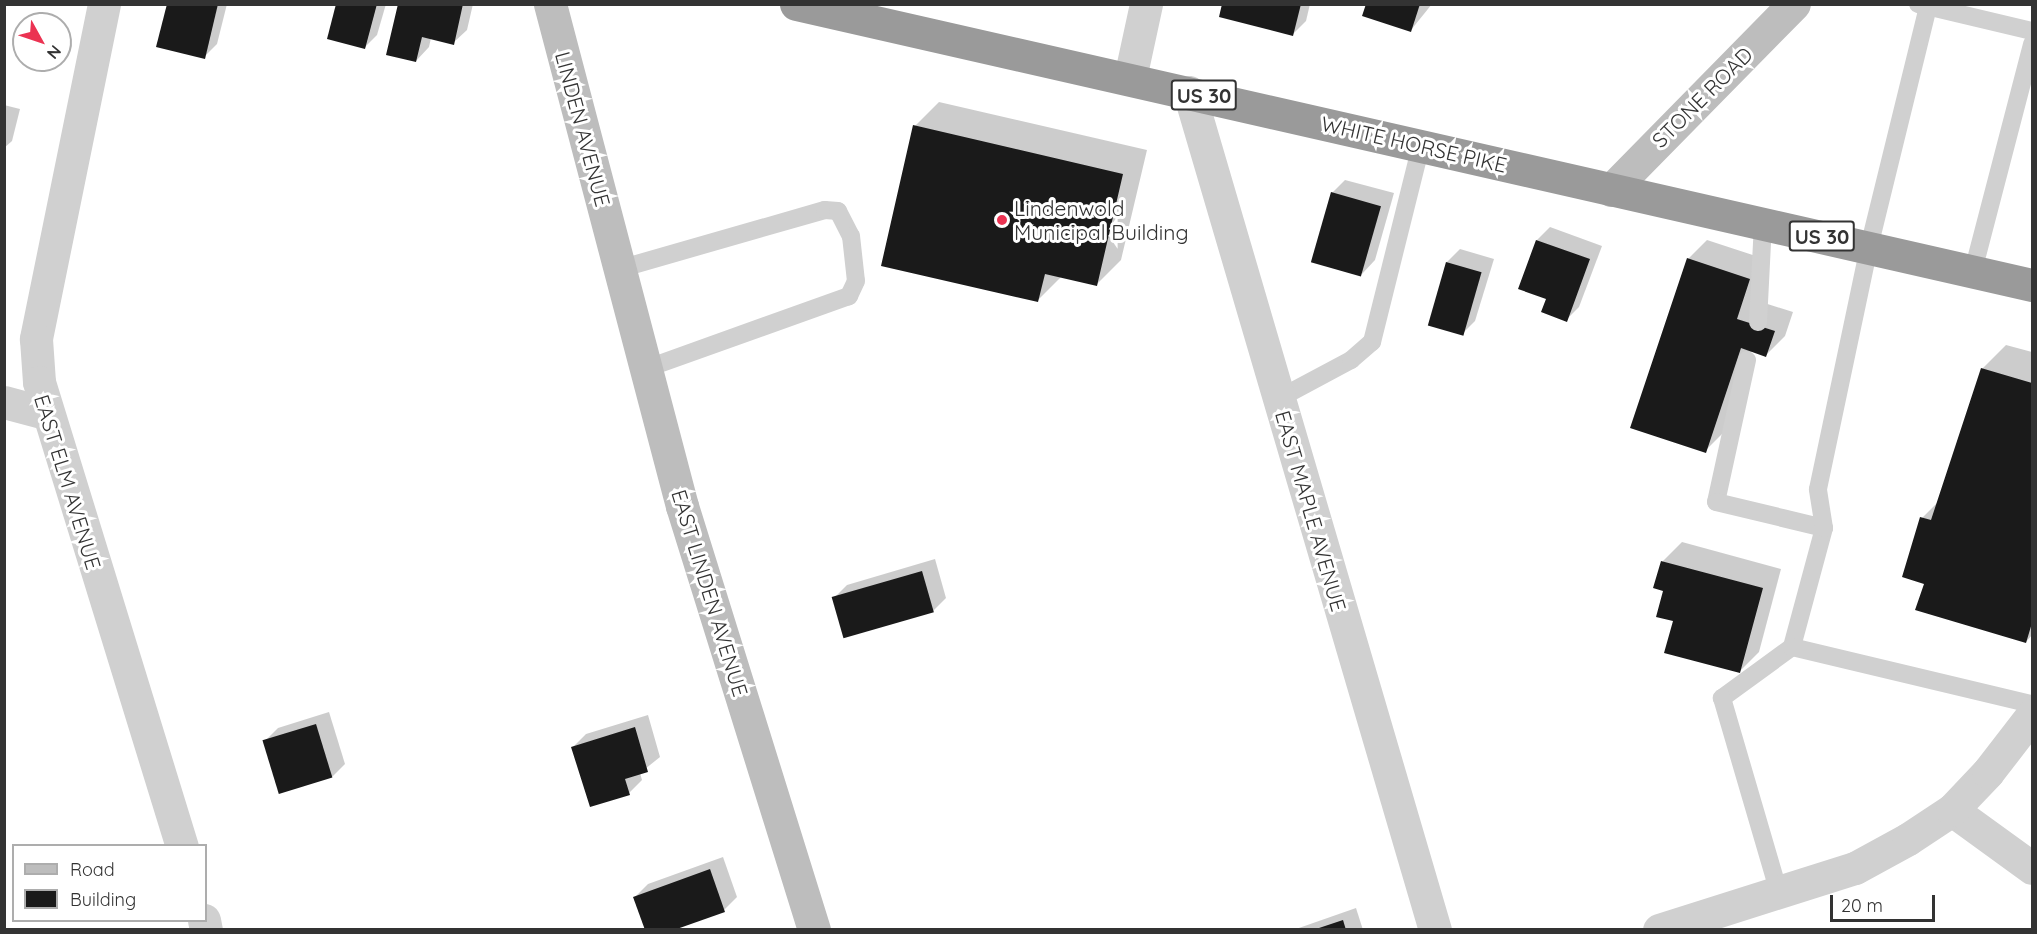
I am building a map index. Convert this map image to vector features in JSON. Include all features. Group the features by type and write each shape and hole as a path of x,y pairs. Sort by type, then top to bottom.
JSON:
{"highway":[{"name":"WHITE HORSE PIKE","path":"796,4 1130,78 2032,285"}],"street":[{"name":"EAST ELM AVENUE","path":"104,4 36,339 45,413 181,844"},
{"name":"LINDEN AVENUE","path":"550,4 617,261"},
{"path":"1130,78 1146,4"},
{"name":"STONE ROAD","path":"1611,190 1794,4"},
{"name":"EAST MAPLE AVENUE","path":"1189,92 1435,930"},
{"name":"EAST LINDEN AVENUE","path":"617,261 682,506 814,930"},
{"path":"4,402 45,413"},
{"path":"1659,930 1855,868 1908,839 1952,810 1988,772 2032,715"},
{"path":"1952,810 2032,868"}],"lane":[{"path":"1779,893 1722,698 1792,647 1824,528 1818,489 1923,6 2032,31"},
{"path":"1972,271 2032,44"},
{"path":"1278,399 1351,360 1372,342 1421,146"},
{"path":"617,261 825,210 838,211 851,236 856,281 849,296 645,369"},
{"path":"1758,322 1763,222"},
{"path":"1748,360 1716,502 1824,528"},
{"path":"1792,647 2032,704"}],"building":[{"path":"167,4 218,4 205,59 156,47"},
{"path":"336,4 377,4 365,49 327,39"},
{"path":"398,4 463,4 454,45 422,37 416,62 386,55"},
{"path":"1222,4 1301,4 1293,36 1219,17"},
{"path":"1366,4 1420,4 1411,32 1362,16"},
{"name":"Lindenwold Municipal Building","path":"913,125 1123,174 1097,286 1045,274 1038,302 881,266"},
{"path":"1331,192 1381,206 1361,277 1311,262"},
{"path":"1536,240 1590,259 1567,322 1541,312 1546,299 1518,289"},
{"path":"1687,258 1750,279 1737,319 1775,331 1766,357 1741,348 1706,453 1630,428"},
{"path":"1446,262 1482,272 1463,336 1428,325"},
{"path":"1981,368 2032,383 2032,623 2026,643 1915,610 1924,584 1902,577 1920,517 1931,520"},
{"path":"1661,561 1763,588 1740,673 1664,653 1673,621 1656,617 1663,591 1653,588"},
{"path":"922,571 934,612 843,638 832,597"},
{"path":"316,724 332,778 279,794 262,740"},
{"path":"635,727 648,772 625,779 630,795 590,807 571,747"},
{"path":"710,869 725,912 674,930 645,930 633,897"},
{"path":"1343,920 1346,930 1316,930 1316,929"}],"place":[{"name":"Lindenwold Municipal Building","path":"1002,220"}]}
